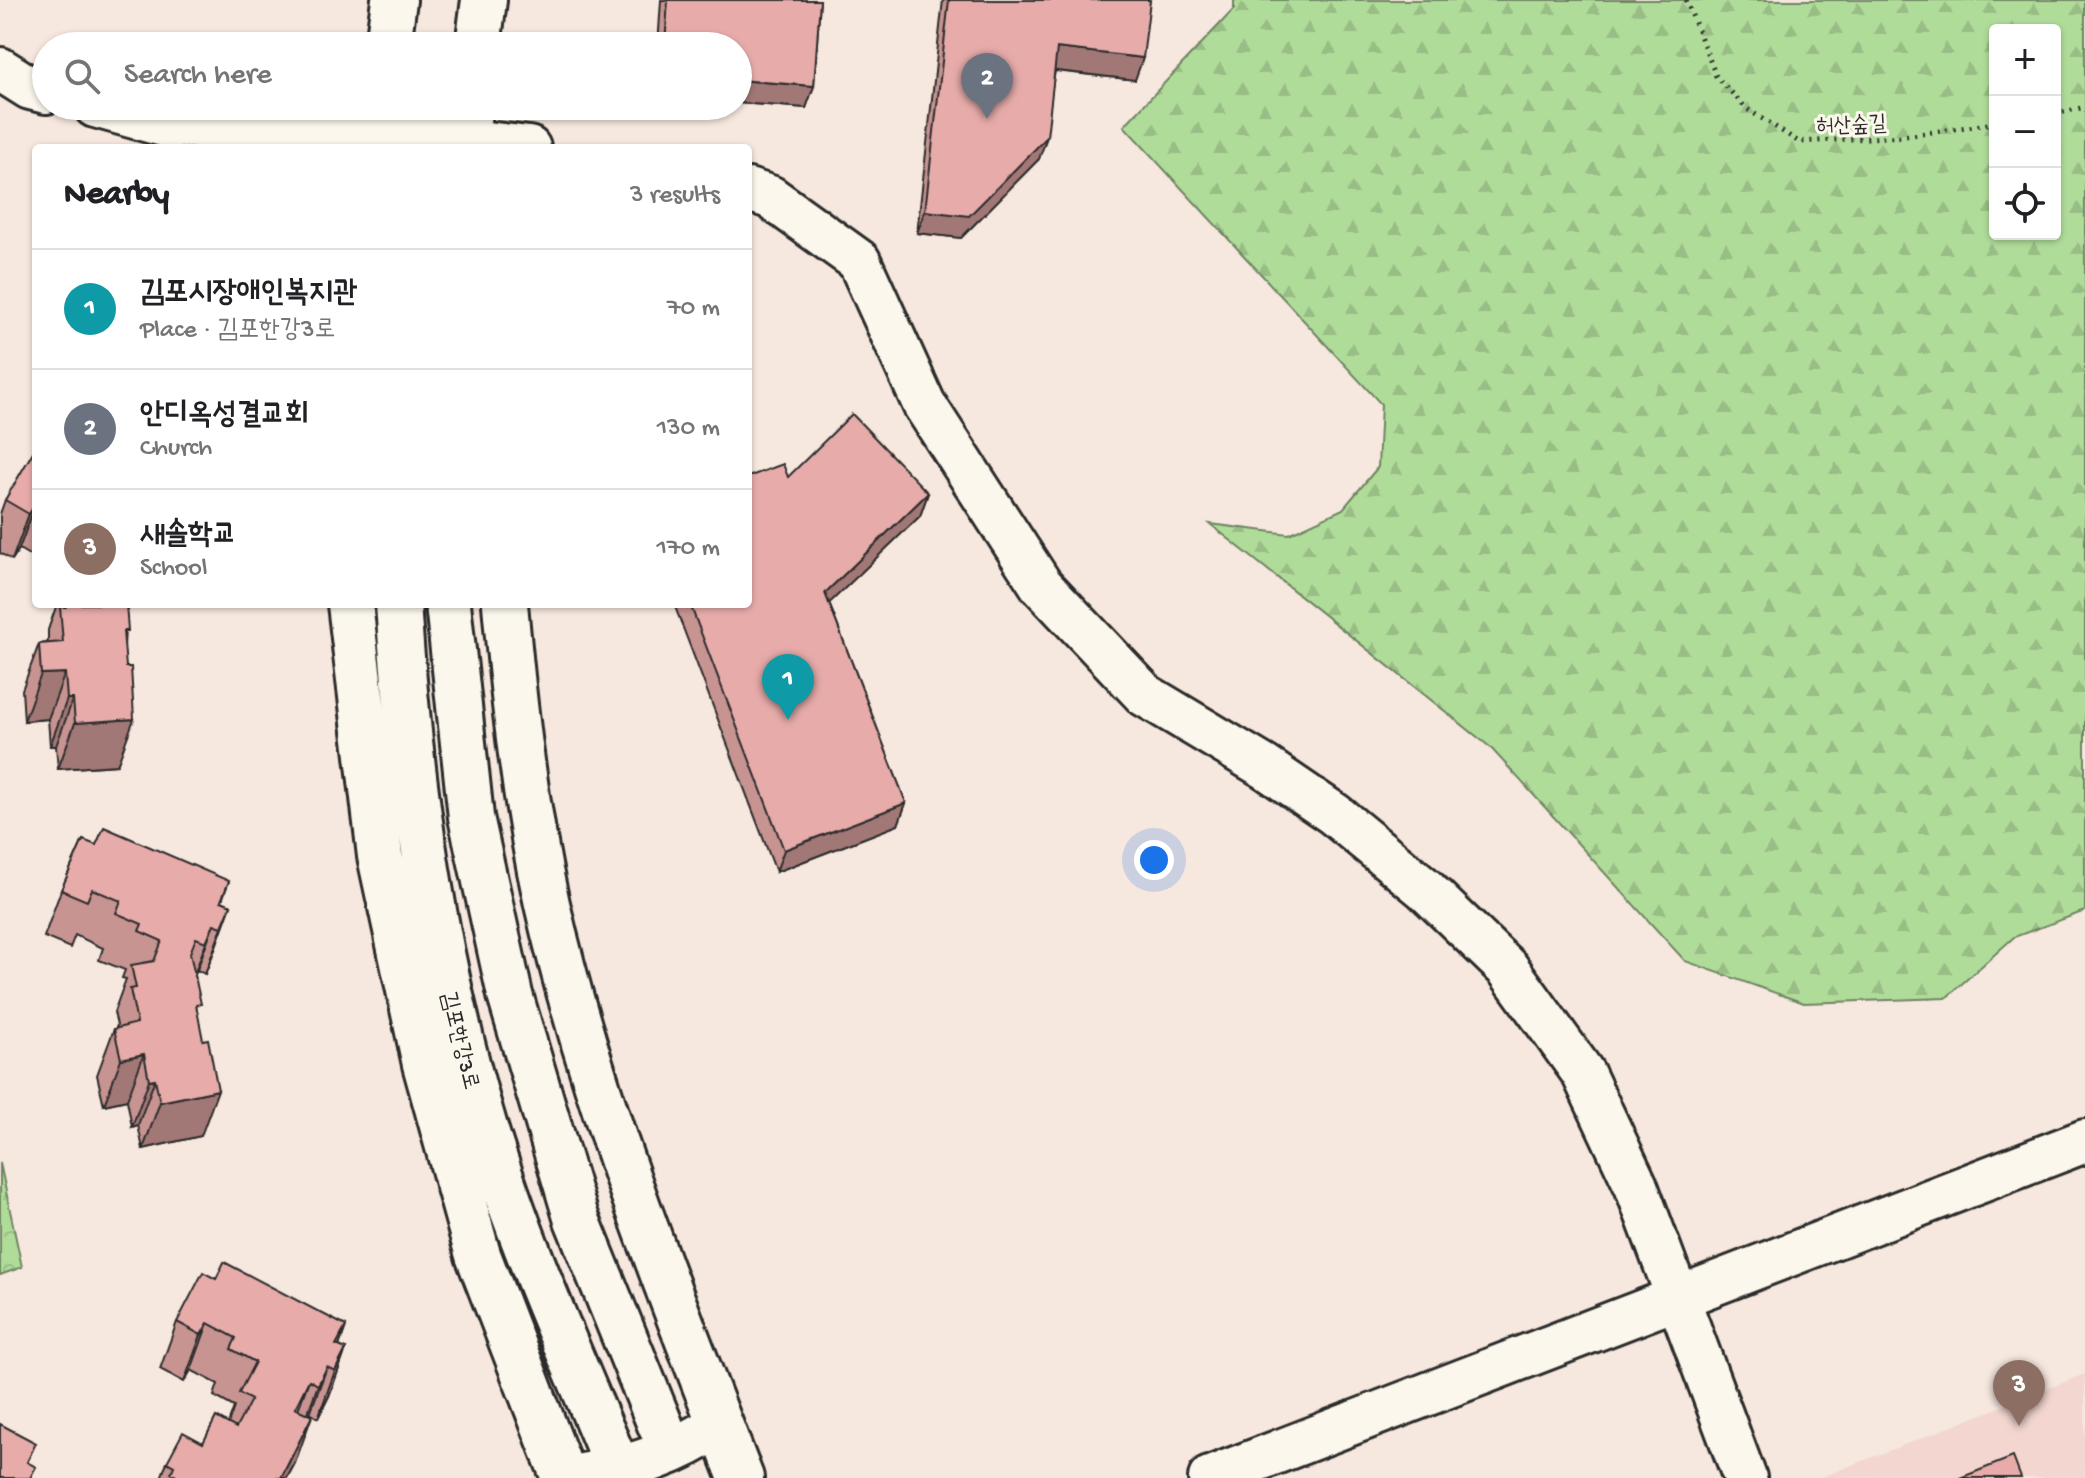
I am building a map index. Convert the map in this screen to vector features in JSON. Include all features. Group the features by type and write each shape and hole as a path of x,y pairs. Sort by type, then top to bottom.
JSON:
{"street":[{"path":"390,32 394,0"},
{"path":"480,32 484,0"},
{"path":"0,69 32,88"},
{"path":"145,120 167,126 467,135 510,144"},
{"path":"752,191 770,197 859,261 924,404 1041,585 1145,695 1265,767 1334,814 1424,888 1508,969 1583,1073 1636,1186 1745,1478"},
{"path":"350,608 380,856 425,1064 478,1255 564,1478"},
{"name":"김포한강3로","path":"398,608 421,845 450,996 486,1129 526,1248 612,1455"},
{"path":"448,608 471,817 510,995 576,1217 661,1427"},
{"path":"505,608 517,740 547,904 609,1128 741,1478"},
{"path":"1210,1478 2085,1141"},
{"path":"573,1478 635,1467 684,1448 720,1424"}],"path":[{"name":"허산숲길","path":"1686,0 1716,76 1747,109 1799,142 1905,136 1989,124"},
{"path":"2061,113 2085,107"}],"shaded area":[{"path":"2085,1374 2085,1478 1819,1478"}],"green space":[{"path":"1234,0 2085,0 2085,911 2014,937 1946,998 1804,1003 1685,961 1490,747 1210,524 1289,534 1343,509 1378,467 1381,404 1124,126 1234,9"},
{"path":"0,1163 22,1267 0,1275"}],"building":[{"path":"668,0 820,0 814,86 752,81 752,32 666,32"},
{"path":"949,0 1150,0 1143,58 1057,48 1047,137 969,216 925,211"},
{"path":"852,414 928,493 825,593 906,803 784,850 692,608 752,608 752,476 783,464 788,477"},
{"path":"32,454 32,509 29,514 5,500"},
{"path":"60,608 126,608 128,631 123,631 126,667 131,667 134,719 75,723 73,699 67,699 65,673 41,674 39,644 63,642"},
{"path":"104,827 229,881 221,901 231,905 222,927 214,924 206,942 196,938 190,953 201,1004 196,1005 203,1040 208,1039 218,1090 160,1102 155,1079 149,1080 144,1054 121,1059 114,1029 137,1023 130,989 136,988 131,965 154,961 162,941 139,931 142,924 116,913 121,901 92,889 87,901 61,890 83,840 96,845"},
{"path":"224,1262 346,1326 336,1345 346,1349 335,1371 327,1367 318,1385 309,1380 295,1408 312,1416 281,1478 180,1478 171,1473 174,1466 167,1462 183,1432 203,1443 216,1417 236,1428 251,1400 239,1393 255,1362 231,1349 236,1338 208,1323 201,1335 177,1322 203,1272 216,1279"},
{"path":"0,1424 36,1443 27,1462 36,1467 30,1478 0,1478"},
{"path":"2013,1457 2021,1478 1960,1478"}],"place":[{"name":"안디옥성결교회","path":"987,119"},
{"name":"김포시장애인복지관","path":"788,720"},
{"name":"새솔학교","path":"2019,1426"}]}
